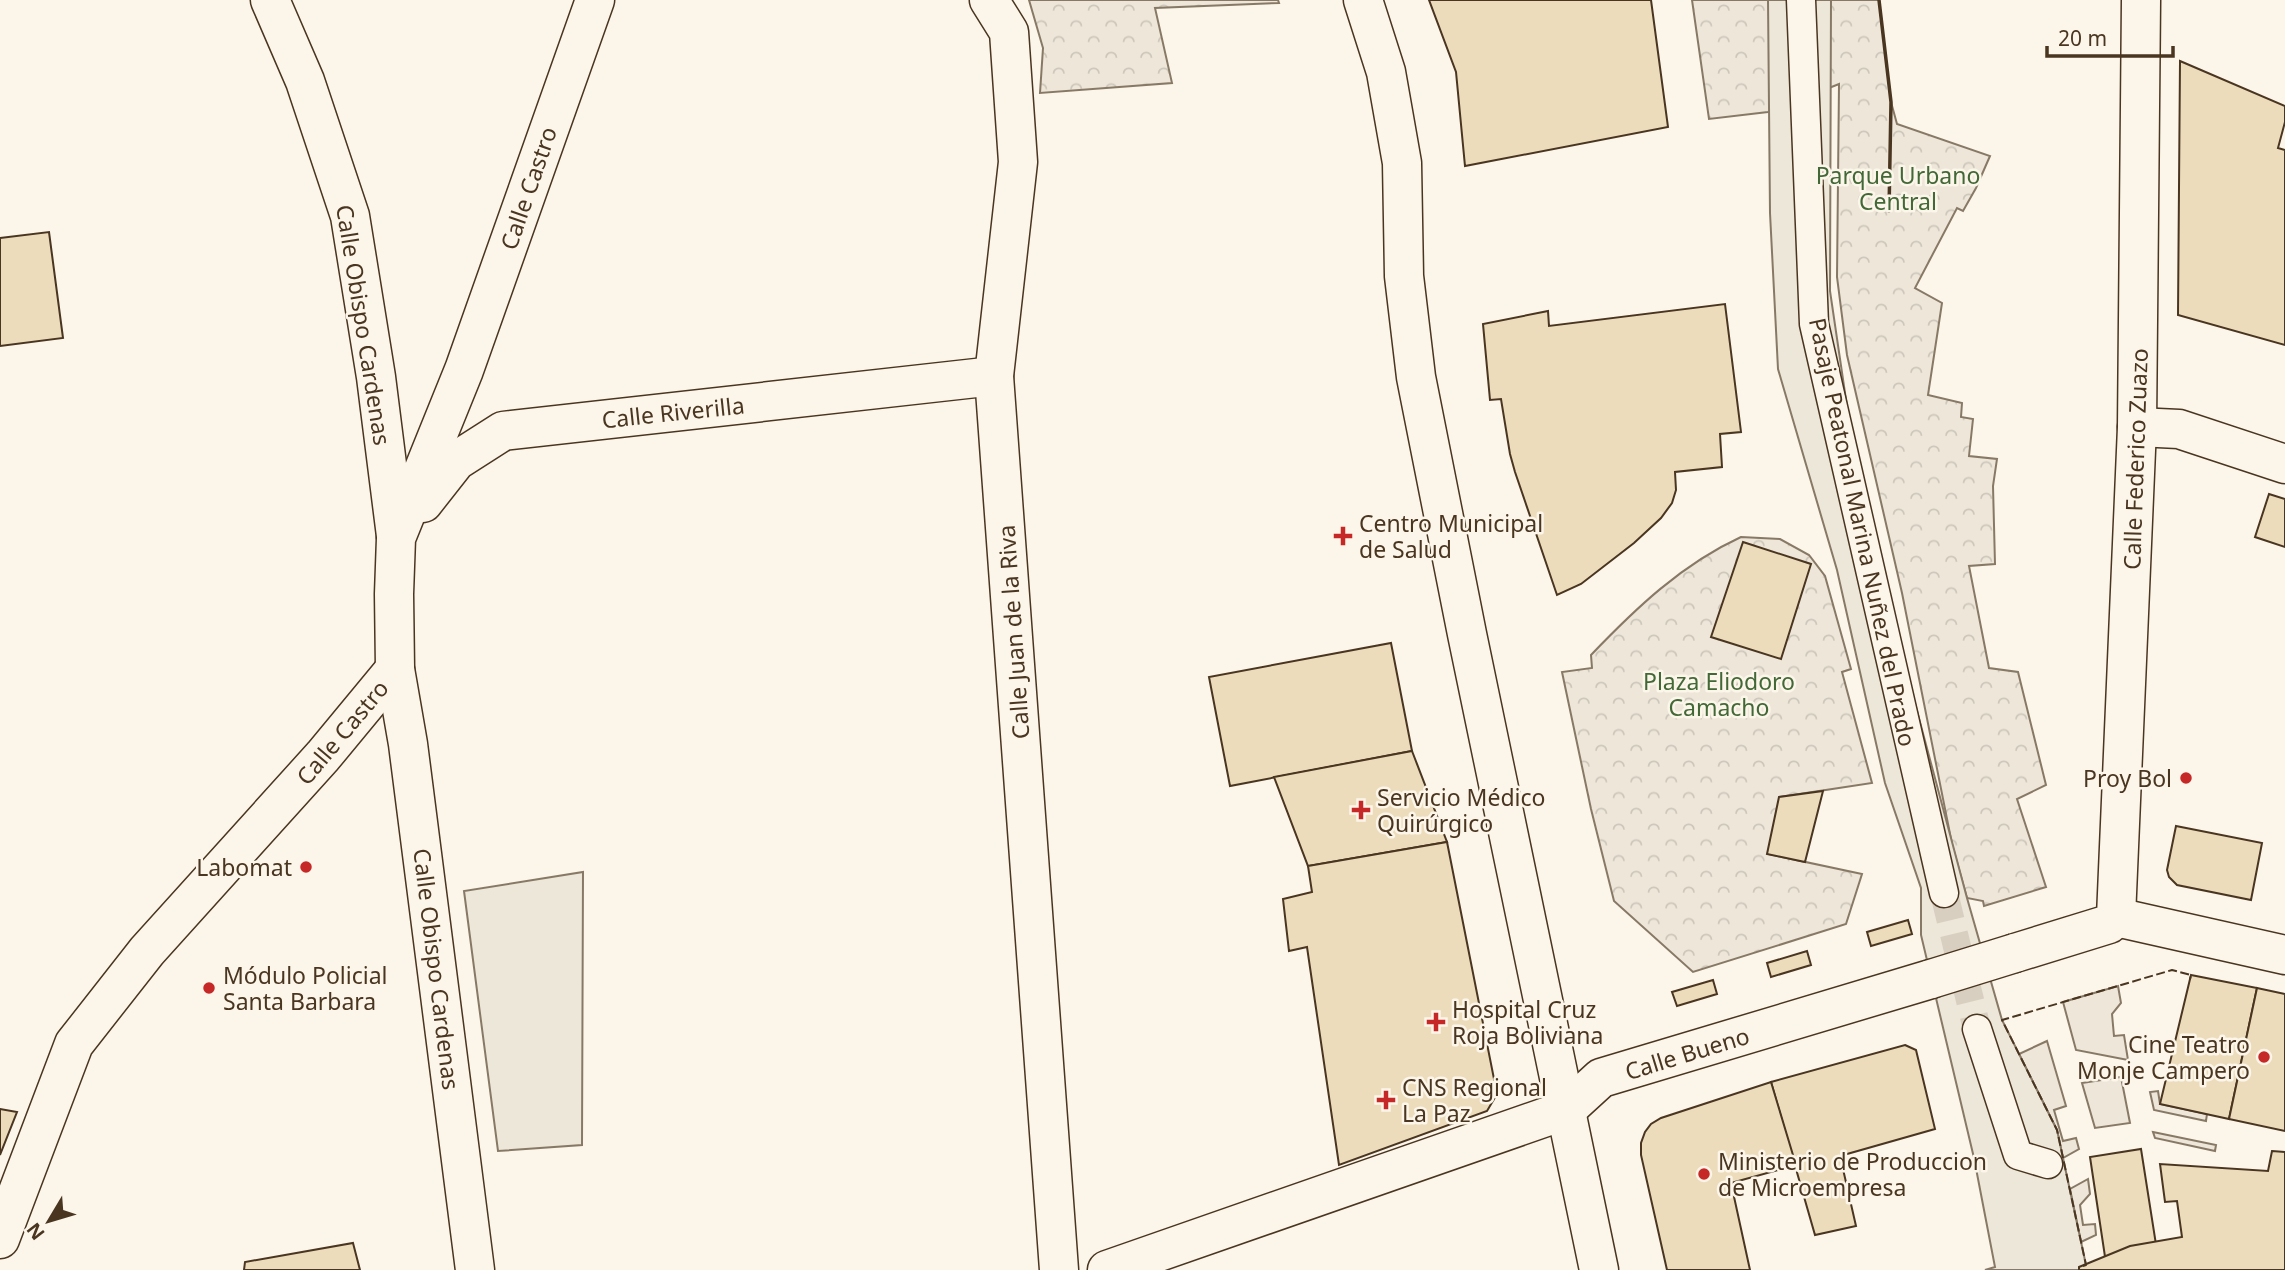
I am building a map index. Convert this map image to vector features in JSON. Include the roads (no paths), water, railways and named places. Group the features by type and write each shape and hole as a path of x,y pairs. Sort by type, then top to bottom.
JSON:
{"street":[{"name":"Calle Obispo Cardenas","path":"270,0 305,80 350,216 376,377 396,538"},
{"name":"Calle Castro","path":"0,1239 74,1044 147,951 323,756 395,669 396,538 464,370 595,0"},
{"name":"Calle Juan de la Riva","path":"989,0 1009,32 1018,162 994,376 1059,1270"},
{"path":"1363,0 1386,72 1402,163 1404,275 1416,377 1600,1270"},
{"name":"Pasaje Peatonal Marina Nuñez del Prado","path":"1801,0 1814,324 1944,893"},
{"name":"Calle Federico Zuazo","path":"2116,917 2137,427 2141,0"},
{"name":"Calle Riverilla","path":"396,538 456,461 503,431 994,376"},
{"path":"2137,427 2179,429 2285,464"},
{"name":"Calle Obispo Cardenas","path":"395,669 408,744 475,1270"},
{"path":"2116,917 2285,955"},
{"name":"Calle Bueno","path":"1107,1270 1566,1110 1601,1078 2109,924 2116,917"},
{"path":"1977,1029 2018,1155 2048,1164"},
{"path":"1554,1051 1574,1070 1601,1078"}],"tunnel":[{"path":"1944,893 1977,1029"}],"place":[{"name":"Centro Municipal de Salud","path":"1343,536"},
{"name":"Proy Bol","path":"2186,778"},
{"name":"Servicio Médico Quirúrgico","path":"1361,810"},
{"name":"Labomat","path":"306,867"},
{"name":"Módulo Policial Santa Barbara","path":"209,988"},
{"name":"Hospital Cruz Roja Boliviana","path":"1436,1022"},
{"name":"Cine Teatro Monje Campero","path":"2264,1057"},
{"name":"CNS Regional La Paz","path":"1386,1100"},
{"name":"Ministerio de Produccion de Microempresa","path":"1704,1174"}],"park label":[{"name":"Parque Urbano Central","path":"1898,188"},
{"name":"Plaza Eliodoro Camacho","path":"1719,694"}]}
